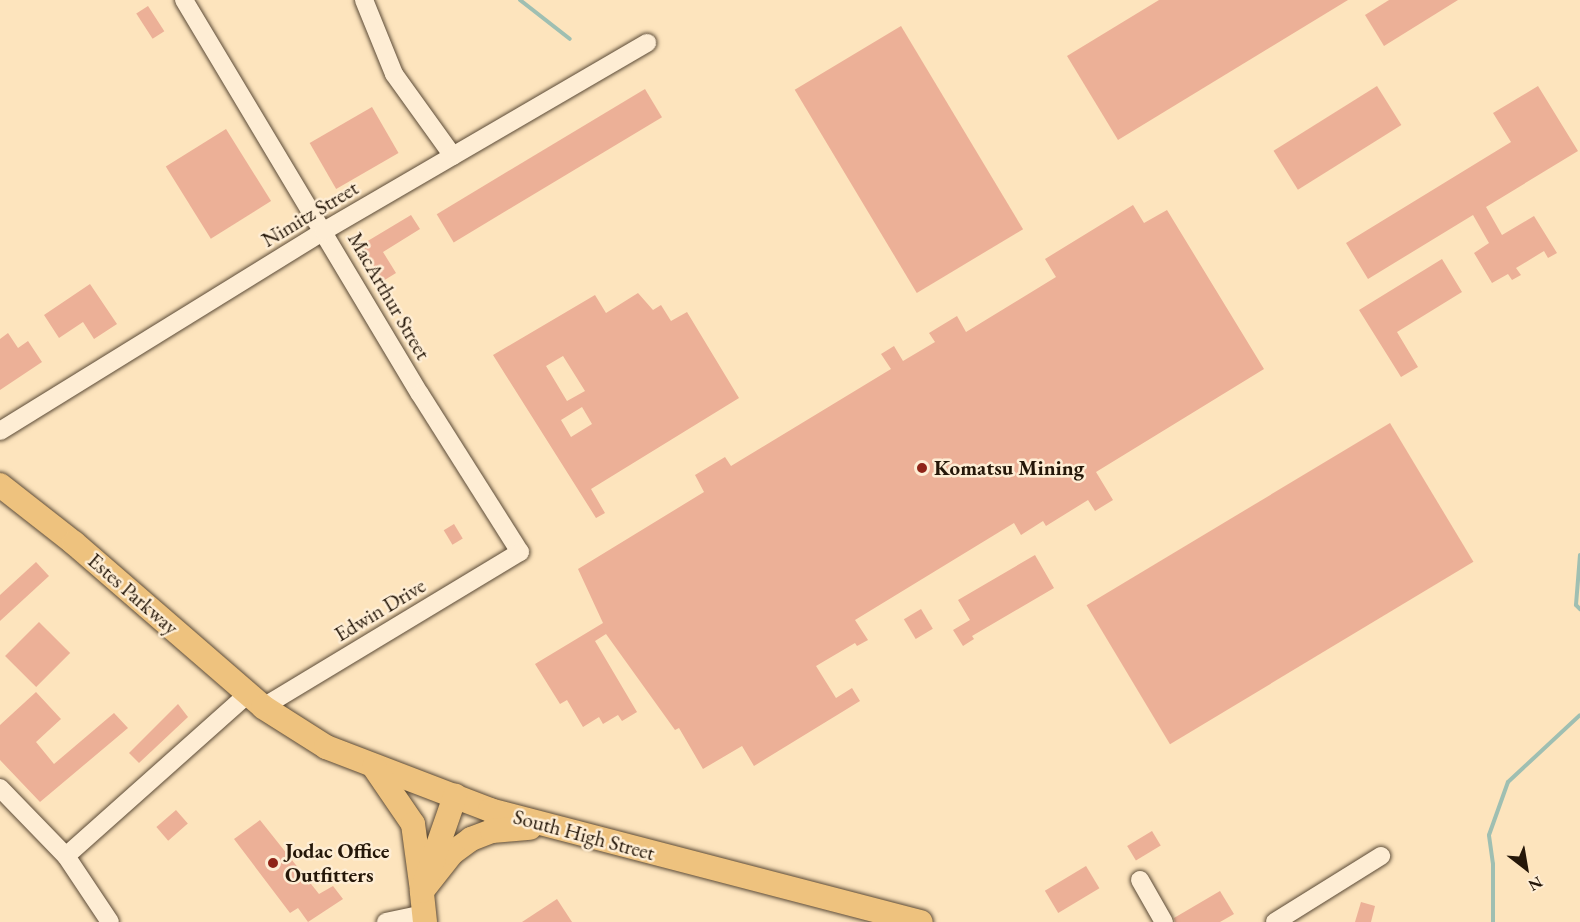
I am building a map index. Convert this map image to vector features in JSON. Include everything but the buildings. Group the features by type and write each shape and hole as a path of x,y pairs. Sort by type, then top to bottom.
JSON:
{"main road":[{"name":"Estes Parkway","path":"0,485 75,543 256,700"},
{"name":"South High Street","path":"256,700 310,739 374,767 490,810 921,922"},
{"path":"374,767 413,824 424,909"},
{"path":"424,909 455,796"},
{"path":"424,909 452,854 484,833 505,829 560,828"}],"street":[{"name":"MacArthur Street","path":"184,0 420,394 520,552"},
{"path":"364,0 394,74 453,156"},
{"name":"Nimitz Street","path":"0,431 324,231 647,43"},
{"name":"Edwin Drive","path":"66,856 256,700 520,552"},
{"path":"0,788 66,856 110,922"},
{"path":"1275,922 1381,856"},
{"path":"1140,880 1164,922"},
{"path":"386,922 424,909"}],"waterway":[{"path":"520,0 570,39"},
{"path":"1580,555 1576,605 1580,609"},
{"path":"1493,922 1493,864 1489,835 1508,782 1580,715"}],"place":[{"name":"Komatsu Mining","path":"922,468"},
{"name":"Jodac Office Outfitters","path":"273,863"}]}
